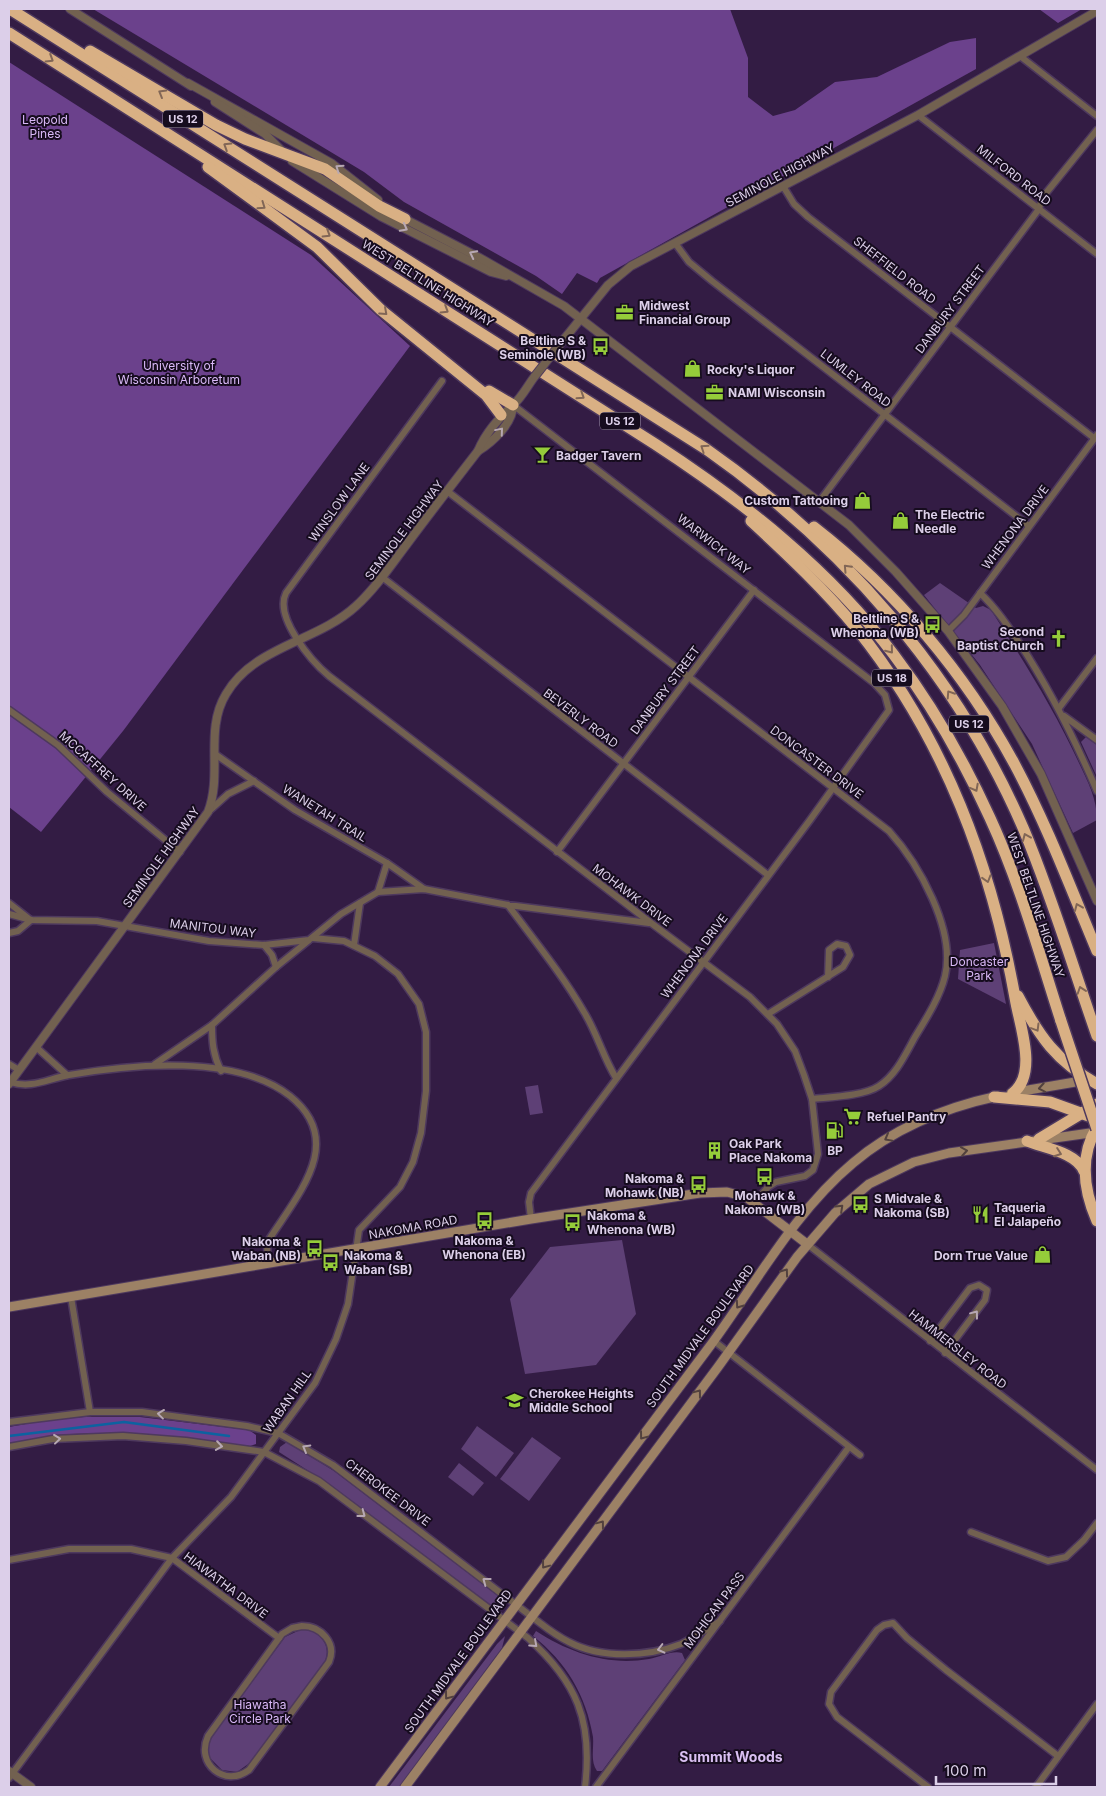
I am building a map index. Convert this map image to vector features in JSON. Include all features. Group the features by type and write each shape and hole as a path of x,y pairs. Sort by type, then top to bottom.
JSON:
{"highway":[{"path":"11,9 245,139 325,169 379,206 405,220"},
{"name":"WEST BELTLINE HIGHWAY","path":"11,9 633,402 744,476 814,535 880,604 926,658 965,716 997,774 1030,844 1097,1036"},
{"name":"WEST BELTLINE HIGHWAY","path":"9,34 94,86 701,474 768,526 813,566 876,633 911,679 944,731 990,819 1020,894 1096,1130"},
{"path":"94,86 300,233 339,268 381,310 492,401 501,415"},
{"path":"450,365 497,397 513,405"},
{"name":"US 18","path":"701,474 835,603 873,651 902,694 950,780 966,815 991,891 1013,985 1036,1028 1052,1050 1073,1070 1095,1081"},
{"path":"744,476 827,536 872,576 921,630 970,694 1015,766 1097,952"},
{"path":"1013,985 1024,1048 1025,1072 1022,1083 1013,1093"},
{"path":"994,1097 1050,1102 1097,1118"},
{"path":"1038,1139 1085,1113 1097,1104"},
{"path":"1084,1171 1096,1130"},
{"path":"1027,1142 1071,1157 1079,1163 1084,1171 1088,1194 1097,1221"}],"main road":[{"name":"SOUTH MIDVALE BOULEVARD","path":"380,1787 714,1341 792,1232 832,1183 880,1143 947,1110 1013,1093 1095,1081"},
{"path":"405,1787 729,1352 807,1244 851,1198 886,1174 914,1162 949,1153 1096,1130"},
{"name":"NAKOMA ROAD","path":"9,1307 531,1219 700,1193 737,1193 754,1203 807,1244"}],"street":[{"path":"70,9 265,134 283,153 298,164 382,217 491,272 515,278"},
{"name":"SEMINOLE HIGHWAY","path":"9,1083 208,812 215,789 216,724 220,708 233,682 257,661 300,641 341,618 369,593 478,451 501,415 513,405 580,318 618,276 675,243 918,115 1097,11"},
{"path":"1020,56 1097,116"},
{"path":"188,83 331,163 405,220 480,258 564,306 849,525 948,631 987,684 1041,774 1097,902"},
{"name":"MILFORD ROAD","path":"918,115 1097,254"},
{"name":"DANBURY STREET","path":"819,502 1040,209 1042,198 1097,130"},
{"name":"SHEFFIELD ROAD","path":"783,186 794,204 808,217 1096,437"},
{"name":"LUMLEY ROAD","path":"675,243 689,262 712,282 1029,526"},
{"name":"WINSLOW LANE","path":"300,641 283,612 282,601 286,593 442,381"},
{"name":"SEMINOLE HIGHWAY","path":"478,451 491,442 510,419 513,405"},
{"name":"WARWICK WAY","path":"513,405 874,683 885,695 889,710"},
{"name":"WHENONA DRIVE","path":"948,631 980,593 1096,437"},
{"name":"DONCASTER DRIVE","path":"447,491 889,831 907,850 924,878 943,929 948,952 945,975 940,991 892,1076 878,1087 869,1091 812,1100"},
{"name":"BEVERLY ROAD","path":"382,577 768,875"},
{"name":"DANBURY STREET","path":"557,852 754,590"},
{"path":"980,593 1003,618 1060,711 1097,790"},
{"name":"MOHAWK DRIVE","path":"300,641 310,657 330,676 557,852 750,996 777,1024 795,1051 812,1100 818,1154 813,1170 805,1176 776,1182 768,1187 754,1203"},
{"path":"1060,711 1097,658"},
{"name":"MCCAFFREY DRIVE","path":"9,710 58,745 107,792 180,852"},
{"name":"WHENONA DRIVE","path":"531,1219 529,1202 531,1193 889,710"},
{"path":"1060,711 1097,740"},
{"name":"WANETAH TRAIL","path":"215,754 318,825 387,863 424,889"},
{"path":"208,812 228,794 254,781"},
{"path":"378,892 387,863"},
{"path":"155,1064 212,1025 276,967 340,914 378,892 424,889 508,905 651,923"},
{"path":"9,903 31,920 18,931 9,932"},
{"path":"354,944 360,903"},
{"path":"508,905 577,1000 616,1078"},
{"name":"MANITOU WAY","path":"9,914 31,920 98,921 209,941 264,945 311,939"},
{"name":"WABAN HILL","path":"10,1774 172,1558 231,1497 315,1383 336,1339 348,1304 356,1237 362,1225 400,1187 413,1162 424,1116 427,1060 423,1017 415,996 392,968 354,944 311,939"},
{"path":"768,1014 828,976 846,964 850,955 846,946 837,944 829,950 828,976"},
{"path":"264,945 272,955 276,967"},
{"path":"212,1025 215,1058 222,1071"},
{"path":"36,1047 67,1075"},
{"path":"9,1064 19,1070"},
{"path":"9,1083 22,1086 33,1085 67,1075 155,1064 222,1071 273,1085 297,1102 311,1118 316,1128 316,1152 312,1167 291,1206 267,1244 268,1264"},
{"name":"HAMMERSLEY ROAD","path":"807,1244 1097,1470"},
{"path":"930,1341 970,1288 978,1285 984,1287 987,1290 985,1300 945,1353"},
{"path":"72,1297 90,1412"},
{"path":"714,1341 860,1455"},
{"name":"CHEROKEE DRIVE","path":"9,1422 90,1412 142,1412 246,1426 278,1433 333,1465 569,1643 589,1650 627,1654 656,1651 682,1644 720,1621"},
{"path":"9,1447 53,1439 123,1436 186,1441 264,1452 320,1481 520,1632 552,1660 568,1683 580,1708 586,1740 585,1787"},
{"name":"MOHICAN PASS","path":"596,1787 850,1447"},
{"path":"971,1532 1048,1561 1066,1557 1084,1540 1097,1523"},
{"name":"HIAWATHA DRIVE","path":"9,1560 69,1549 131,1549 172,1558 279,1638"},
{"path":"928,1787 837,1717 829,1704 831,1692 877,1630 893,1623 907,1638 946,1670 1058,1756"},
{"path":"309,1626 326,1638 331,1650 331,1657 308,1693 254,1765 244,1774 226,1776 207,1762 204,1752 206,1741 279,1638 292,1628 309,1626"},
{"path":"1036,1787 1097,1704"},
{"path":"10,1774 31,1787"}],"green space":[{"path":"93,9 730,9 748,58 748,97 773,116 795,110 835,82 877,77 950,42 976,38 976,69 600,278 597,283 577,273 562,294 536,276 404,202 364,172"},
{"path":"1039,9 1082,9 1058,23"},
{"name":"University of Wisconsin Arboretum","path":"9,62 311,255 410,346 123,731 41,832 9,807"},
{"path":"940,583 976,608 983,606 991,610 1038,685 1059,723 1086,777 1097,812 1097,820 1073,833 1032,744 980,665 924,595"},
{"path":"1086,737 1097,745 1097,777 1081,742"},
{"name":"Doncaster Park","path":"994,943 1006,1004 958,979 960,950"},
{"path":"538,1085 543,1113 530,1115 525,1087"},
{"path":"622,1240 636,1314 596,1365 525,1374 510,1299 550,1247"},
{"path":"84,1417 140,1417 249,1430 256,1435 256,1444 250,1446 112,1433 71,1434 9,1444 9,1427 48,1420"},
{"path":"477,1426 514,1453 496,1477 461,1449"},
{"path":"532,1437 561,1458 529,1501 500,1479"},
{"path":"287,1442 334,1471 501,1598 503,1602 495,1610 492,1609 332,1486 279,1452 280,1447"},
{"path":"459,1463 484,1483 473,1496 448,1477"},
{"name":"Hiawatha Circle Park","path":"302,1629 313,1632 322,1639 327,1649 325,1661 251,1762 237,1772 222,1770 208,1756 209,1742 285,1637"},
{"path":"536,1631 562,1646 604,1659 634,1661 674,1652 682,1653 685,1660 602,1771 597,1771 595,1767 590,1722 580,1693 565,1668 533,1636"},
{"path":"505,1636 502,1648 399,1787 389,1787 497,1644"}],"waterway":[{"path":"9,1436 124,1422 229,1436"}],"place":[{"name":"Midwest Financial Group","path":"625,312"},
{"name":"Beltline S & Seminole (WB)","path":"600,347"},
{"name":"Rocky's Liquor","path":"693,369"},
{"name":"NAMI Wisconsin","path":"714,392"},
{"name":"Badger Tavern","path":"542,455"},
{"name":"Custom Tattooing","path":"862,500"},
{"name":"The Electric Needle","path":"901,521"},
{"name":"Beltline S & Whenona (WB)","path":"933,625"},
{"name":"Second Baptist Church","path":"1058,638"},
{"name":"Refuel Pantry","path":"853,1116"},
{"name":"BP","path":"835,1131"},
{"name":"Oak Park Place Nakoma","path":"715,1150"},
{"name":"Mohawk & Nakoma (WB)","path":"765,1176"},
{"name":"Nakoma & Mohawk (NB)","path":"698,1185"},
{"name":"S Midvale & Nakoma (SB)","path":"860,1205"},
{"name":"Taqueria El Jalapeño","path":"980,1214"},
{"name":"Nakoma & Whenona (EB)","path":"484,1221"},
{"name":"Nakoma & Whenona (WB)","path":"573,1222"},
{"name":"Nakoma & Waban (NB)","path":"315,1248"},
{"name":"Dorn True Value","path":"1042,1255"},
{"name":"Nakoma & Waban (SB)","path":"330,1262"},
{"name":"Cherokee Heights Middle School","path":"515,1400"}],"district":[{"name":"Summit Woods","path":"731,1756"}],"park label":[{"name":"Leopold Pines","path":"45,126"}]}
